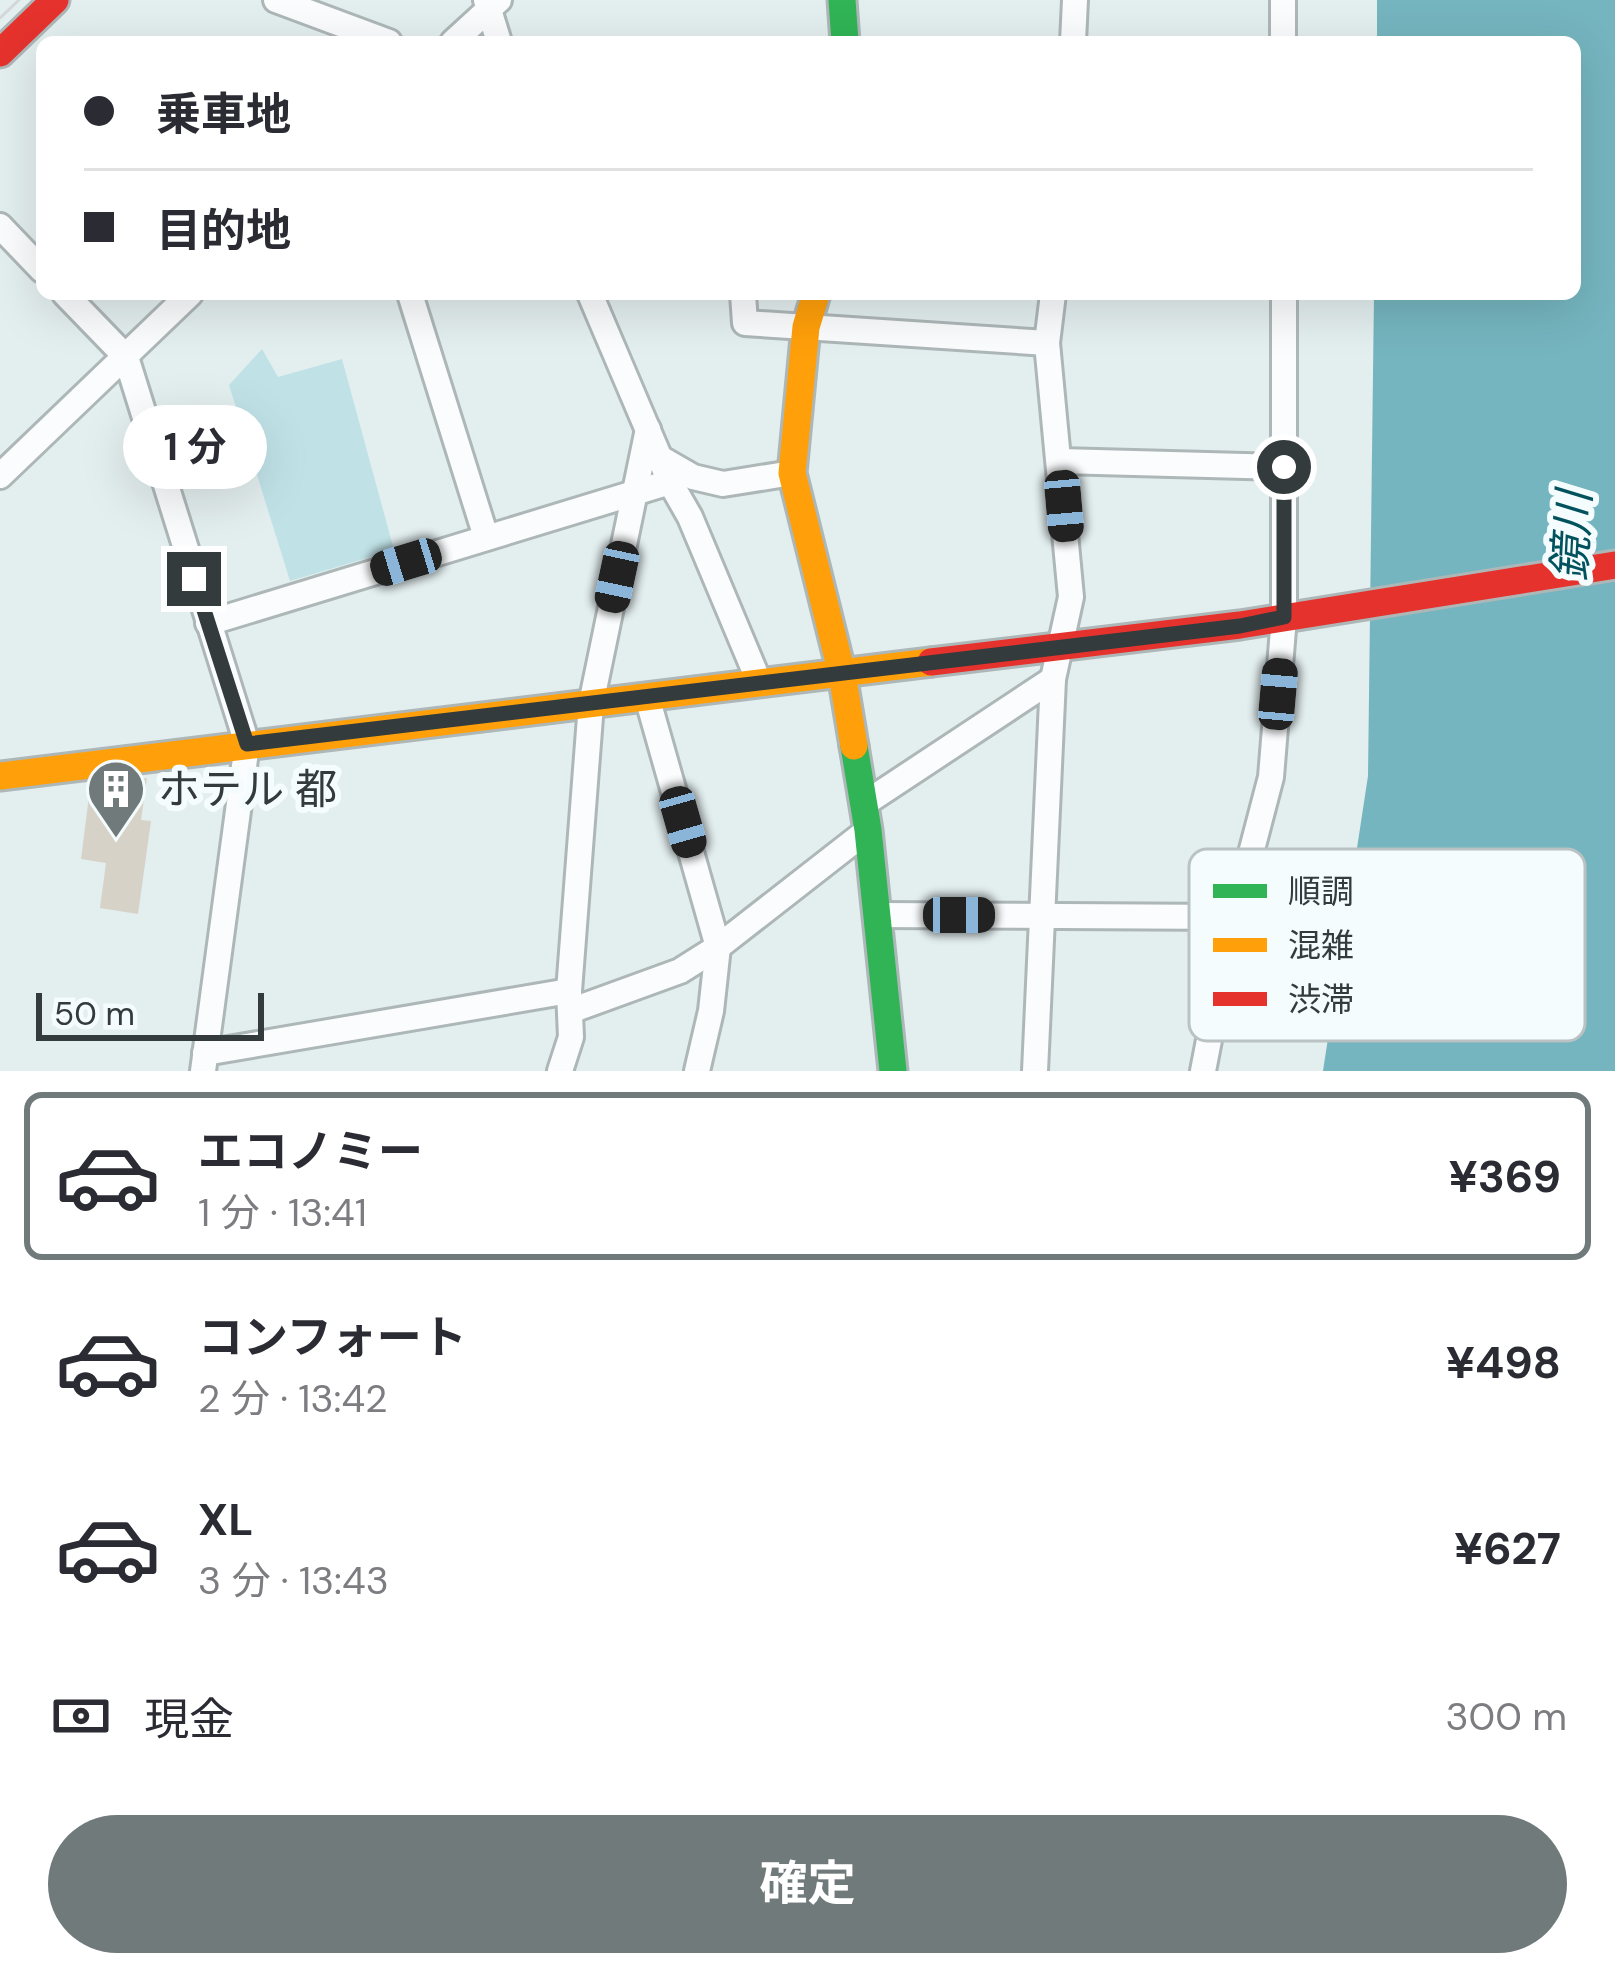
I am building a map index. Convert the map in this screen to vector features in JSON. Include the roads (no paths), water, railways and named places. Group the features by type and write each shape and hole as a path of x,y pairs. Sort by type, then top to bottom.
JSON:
{"street":[{"path":"0,53 55,0"},
{"path":"276,0 373,36"},
{"path":"842,0 845,36"},
{"path":"1073,36 1076,0"},
{"path":"1283,0 1283,36"},
{"path":"459,36 491,3"},
{"path":"491,3 498,36"},
{"path":"0,226 36,264"},
{"path":"71,300 126,357 247,744 204,1062 570,1001 680,971 718,947 866,817 1053,679"},
{"path":"0,476 184,300"},
{"path":"412,300 485,537"},
{"path":"593,300 760,684"},
{"path":"743,300 745,322 1048,343"},
{"path":"814,300 806,327 792,473 842,674 866,817 893,1071"},
{"path":"1035,1071 1053,679 1071,597 1048,343 1052,300"},
{"path":"1252,849 1271,777 1284,617 1284,300"},
{"path":"560,1071 571,1037 591,704 648,429"},
{"path":"1060,461 1284,467"},
{"path":"208,623 635,492 665,470"},
{"path":"665,470 723,484 792,473"},
{"path":"690,517 723,484"},
{"path":"0,776 1240,626 1615,565"},
{"path":"647,697 718,947 711,1011 697,1071"},
{"path":"877,915 1189,916"},
{"path":"1203,1071 1209,1041"}],"water":[{"name":"鏡川","path":"1377,0 1615,0 1615,1071 1323,1071 1328,1041 1585,1041 1585,849 1357,849 1368,776 1374,300 1581,300 1581,36 1377,36"}],"tram line":[{"path":"0,18 19,0"}],"place":[{"name":"ホテル 都","path":"116,840"}]}
